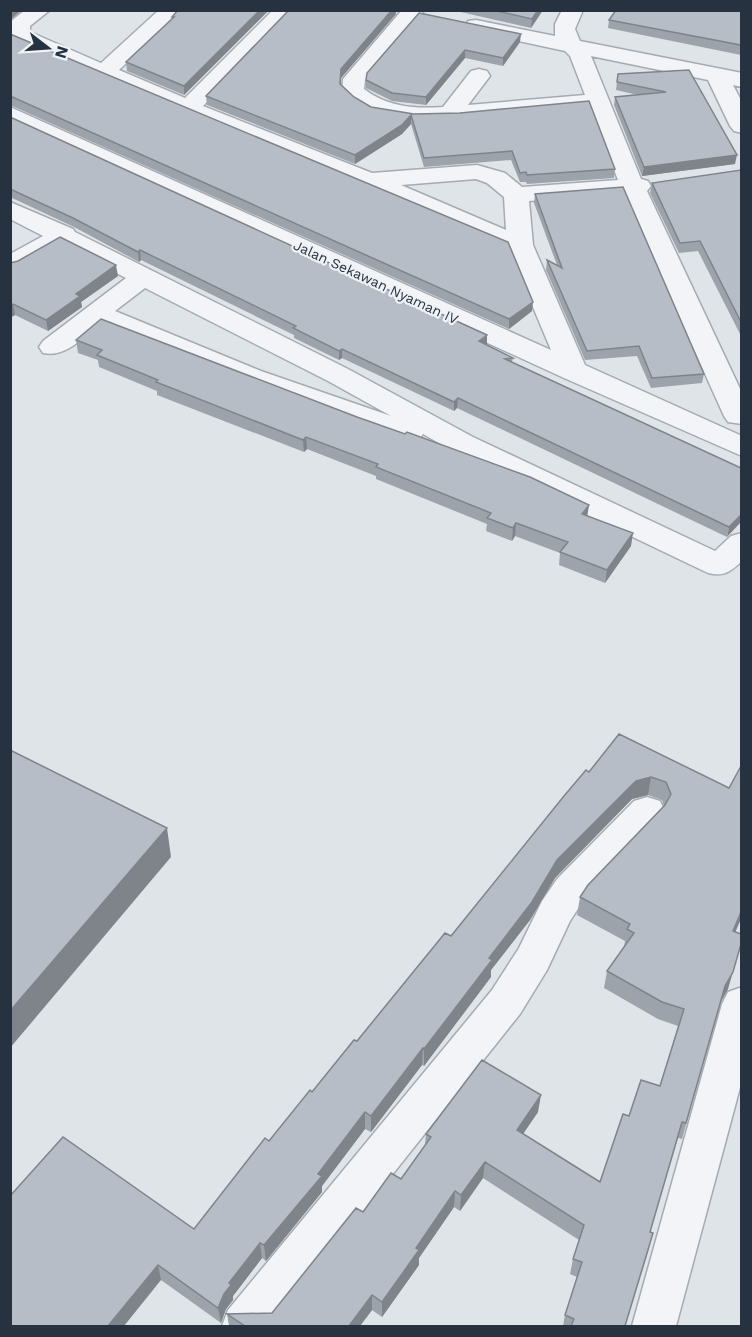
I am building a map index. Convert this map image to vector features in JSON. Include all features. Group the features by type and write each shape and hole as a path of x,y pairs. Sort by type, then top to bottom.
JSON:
{"street":[{"path":"40,10 20,24 20,34 188,108 520,244"},
{"path":"143,10 169,13"},
{"path":"188,108 285,10"},
{"path":"435,17 409,11 354,79 353,91 363,100 387,110 414,115 596,101"},
{"path":"105,71 169,13"},
{"path":"465,16 570,29 741,66"},
{"path":"570,29 717,75 741,80"},
{"path":"570,29 596,101 632,186 740,416 689,423"},
{"path":"717,75 741,126"},
{"path":"451,112 479,76"},
{"name":"Jalan Sekawan Nyaman IV","path":"10,114 741,447"},
{"path":"370,181 477,172 496,178 516,195 665,182"},
{"path":"516,195 520,244 574,372"},
{"path":"10,208 338,375 463,444 719,565 741,543"},
{"path":"10,266 64,234"},
{"path":"53,347 144,276"},
{"path":"96,313 224,366 348,413 463,444"},
{"path":"244,1326 506,1002 533,959 555,912 570,890 647,811"},
{"path":"654,1326 741,1005"}],"building":[{"path":"178,10 260,10 184,86 126,62 174,17 172,17"},
{"path":"289,10 392,10 341,69 340,84 354,97 371,107 414,114 460,113 589,101 615,169 527,175 526,172 520,173 512,151 424,158 411,115 402,125 355,155 206,96"},
{"path":"493,10 538,10 532,19"},
{"path":"616,10 741,10 741,45 609,20"},
{"path":"419,13 521,34 503,58 465,50 426,97 392,93 366,80 367,73"},
{"path":"10,34 508,242 533,302 509,319 10,96"},
{"path":"689,70 737,155 644,167 615,97 666,92 617,82 618,74"},
{"path":"10,117 487,335 479,341 513,358 505,359 741,468 741,515 729,527 458,398 454,402 342,349 339,351 293,328 296,326 10,189"},
{"path":"741,170 741,322 700,241 680,243 652,183"},
{"path":"623,187 704,374 652,378 639,346 587,351 547,260 562,268 535,194"},
{"path":"60,237 116,265 76,294 80,296 46,320 13,304 10,306 10,263 18,261"},
{"path":"101,319 357,417 405,434 407,432 530,477 589,505 582,514 633,533 607,570 560,552 568,542 516,523 513,528 487,518 491,513 376,467 378,464 306,437 303,440 156,382 158,380 97,355 102,350 76,340"},
{"path":"619,734 729,788 741,766 741,912 733,931 741,934 741,944 733,972 725,986 686,1123 682,1122 650,1232 653,1233 625,1326 571,1326 574,1319 565,1315 582,1262 573,1259 584,1225 485,1162 461,1195 455,1191 416,1248 419,1250 382,1302 372,1295 349,1326 245,1326 227,1314 272,1313 356,1208 363,1212 391,1173 401,1179 431,1137 426,1134 482,1060 541,1095 517,1130 600,1182 623,1114 629,1116 641,1080 660,1086 684,1009 662,1002 607,971 634,933 627,929 630,924 580,897 588,885 665,805 671,794 666,782 651,777 636,781 557,860 532,902 489,958 492,960 371,1116 365,1112 318,1174 322,1176 264,1245 260,1243 229,1283 231,1285 218,1308 158,1265 108,1326 10,1326 10,1196 63,1137 194,1229 265,1138 269,1141 354,1040 357,1041 445,933 451,936 564,796 586,770 589,772"},
{"path":"10,750 167,828 10,1011"}]}
